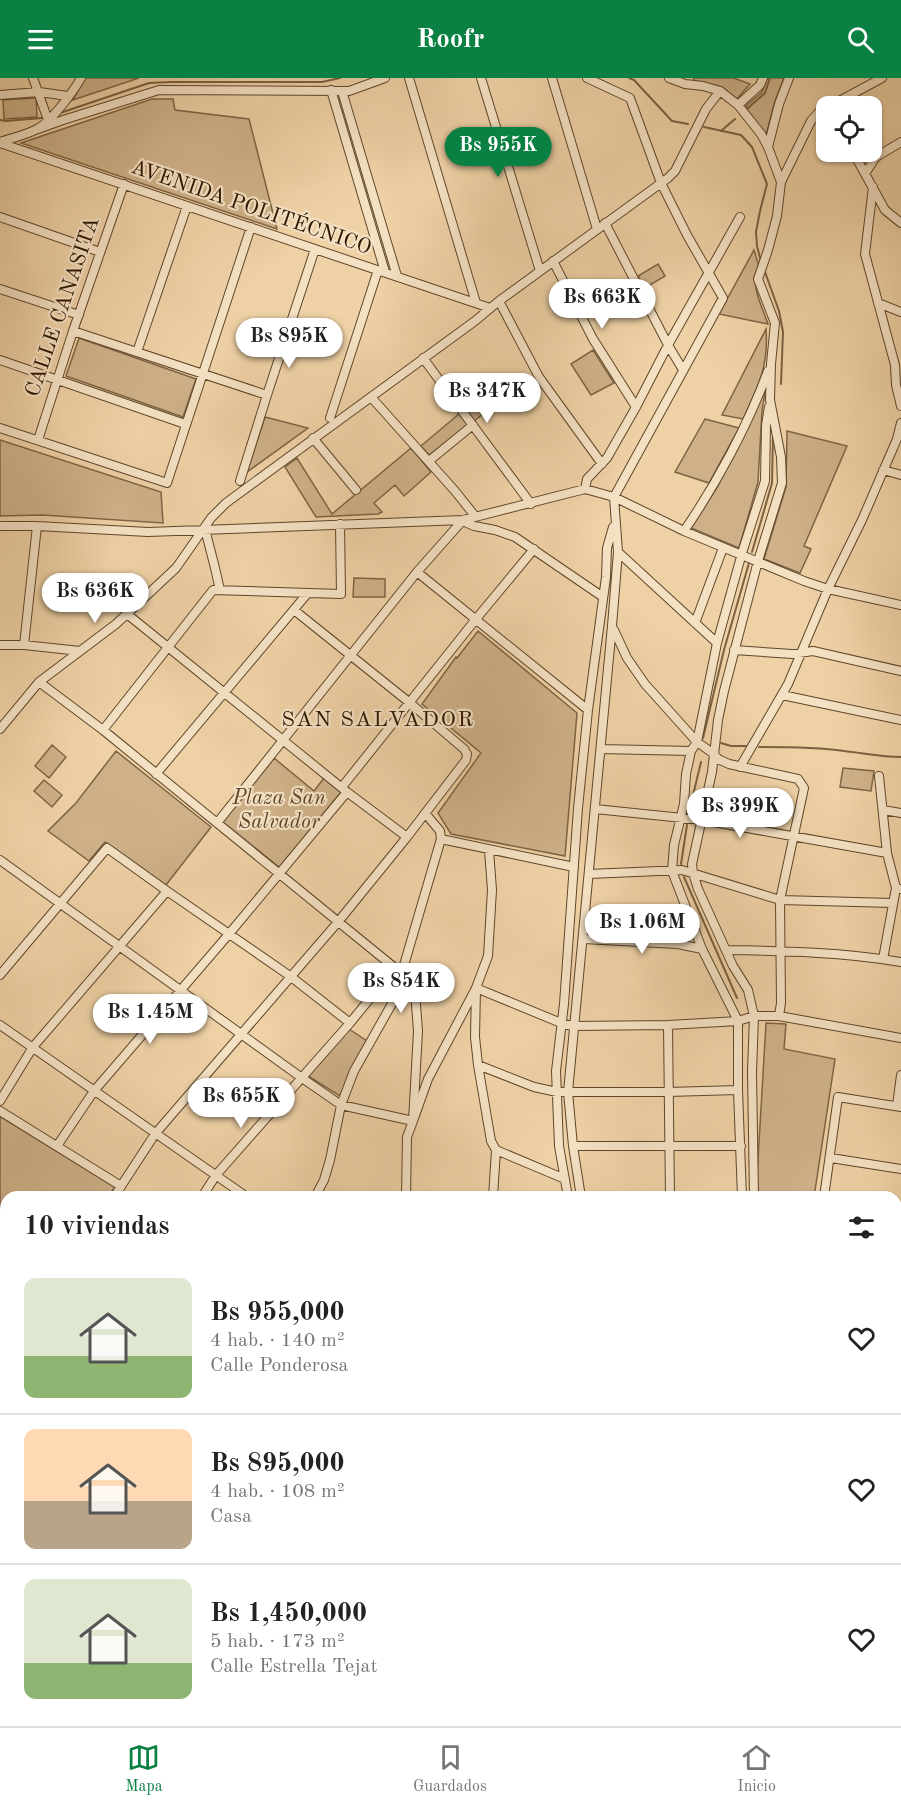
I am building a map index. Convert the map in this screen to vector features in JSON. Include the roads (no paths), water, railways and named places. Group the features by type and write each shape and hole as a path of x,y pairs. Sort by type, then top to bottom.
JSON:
{"street":[{"path":"33,78 48,120"},
{"path":"38,129 48,120 81,78"},
{"path":"0,143 63,120 159,90 342,91 360,88 385,78"},
{"path":"409,78 476,303"},
{"path":"480,78 540,271"},
{"path":"552,78 597,229"},
{"path":"580,1191 568,1092 573,1026 584,939 618,552 614,497 723,298 708,275 661,183 630,98 587,78"},
{"path":"669,78 720,91 738,105 761,134 781,182 777,216 758,279 775,323 766,425 765,481 717,643 697,742 691,751 686,774 684,804 674,845 672,871 702,949 738,1021 742,1191"},
{"path":"738,105 760,85 763,78"},
{"path":"768,147 779,104 789,78"},
{"path":"850,96 882,78"},
{"path":"330,418 381,271 331,90"},
{"path":"342,91 397,276"},
{"path":"0,728 39,682 127,614 176,568 211,518 226,503 675,171 706,110 720,91"},
{"path":"0,95 39,92 68,96"},
{"path":"781,182 811,121 816,115"},
{"path":"866,172 876,157 901,142"},
{"name":"AVENIDA POLITÉCNICO","path":"0,143 490,308"},
{"path":"860,162 885,210 901,222"},
{"name":"CALLE CANASITA","path":"38,440 78,315 124,184"},
{"path":"873,187 865,254 898,366 896,385 901,406"},
{"path":"137,352 187,206"},
{"path":"0,217 100,252"},
{"path":"585,489 587,479 607,458 740,217"},
{"path":"605,223 683,370"},
{"path":"0,428 167,483 251,227"},
{"path":"240,481 315,249"},
{"path":"553,261 593,339 636,407"},
{"path":"0,288 78,315"},
{"path":"499,301 539,377 602,464"},
{"path":"878,303 901,312"},
{"path":"73,330 267,395"},
{"path":"423,358 531,504"},
{"path":"0,360 185,424"},
{"path":"684,531 708,496 756,403 771,364"},
{"path":"371,397 475,516"},
{"path":"756,1191 752,1072 754,1016 748,990 733,966 698,889 692,864 722,701 734,650 782,483 781,457 770,400"},
{"path":"740,766 782,695 828,589 862,520 897,439 901,423"},
{"path":"429,461 473,425"},
{"path":"314,438 356,490"},
{"path":"883,470 901,476"},
{"path":"0,526 148,532 463,520 585,489 614,497 684,531 783,573 828,589 901,605"},
{"path":"463,520 467,524 515,537 603,597"},
{"path":"217,823 417,572 463,520"},
{"path":"567,1191 559,1146 556,1071 564,1004 588,710 607,548 615,523"},
{"path":"103,730 213,590 341,594 340,524"},
{"path":"24,645 37,526"},
{"path":"204,529 220,590"},
{"path":"695,623 723,548"},
{"path":"57,1146 94,1090 280,873 410,703 534,549"},
{"path":"618,552 717,643"},
{"path":"417,572 588,710"},
{"path":"156,774 307,594"},
{"path":"118,1191 155,1134 338,921 466,760 467,754 464,749 294,610"},
{"path":"127,614 344,790 406,837"},
{"path":"612,626 622,648 645,684 697,742 722,762 798,779 804,788 780,900 781,1003 778,1016"},
{"path":"0,645 80,651"},
{"path":"734,650 792,654 813,651 901,671"},
{"path":"39,682 103,730 401,972 415,991 418,1031 413,1121"},
{"path":"782,695 901,720"},
{"path":"601,750 691,751"},
{"path":"879,776 887,853 898,888 883,959"},
{"path":"595,809 702,819 887,853"},
{"path":"883,810 901,813"},
{"path":"318,1191 330,1160 341,1105 354,1071 373,1039 401,972 441,840 440,831 426,813"},
{"path":"441,840 574,867"},
{"path":"0,975 107,848 290,976 350,1023"},
{"path":"406,1191 407,1137 428,1079 476,988 488,956 492,890 489,850"},
{"path":"0,860 341,1105 413,1121"},
{"path":"589,874 672,871 693,873 780,900 893,903"},
{"path":"0,1101 33,1047 166,891"},
{"path":"584,939 678,944 702,949"},
{"path":"726,950 780,951 901,962"},
{"path":"206,1191 216,1175 350,1023 401,972"},
{"path":"476,988 573,1026 668,1025 738,1021 754,1016 778,1016 901,1038"},
{"path":"476,988 475,1037 478,1065 491,1141 496,1150 493,1191"},
{"path":"0,1025 239,1191"},
{"path":"668,1025 670,1191"},
{"path":"478,1065 534,1087 557,1092 738,1090"},
{"path":"825,1191 838,1097 899,1106 901,1075"},
{"path":"0,1111 122,1186"},
{"path":"573,1146 741,1146"},
{"path":"496,1150 565,1179"},
{"path":"831,1158 901,1169"}],"waterway":[{"path":"60,113 149,83 322,82 340,78"},
{"path":"629,78 634,80 672,121 688,124"},
{"path":"748,108 765,93 770,78"},
{"path":"0,120 42,118"},
{"path":"721,131 735,119"},
{"path":"704,127 741,135 752,147 767,184 756,232 761,262"},
{"path":"765,272 779,311 783,332 781,384"},
{"path":"752,552 772,483 773,435"},
{"path":"703,738 724,650 749,563"},
{"path":"721,743 746,746"},
{"path":"759,747 823,749 901,757"},
{"path":"689,812 701,762"},
{"path":"681,864 687,825"},
{"path":"684,877 737,998"}],"district":[{"name":"SAN SALVADOR","path":"378,720"}],"park label":[{"name":"Plaza San Salvador","path":"279,810"}]}
